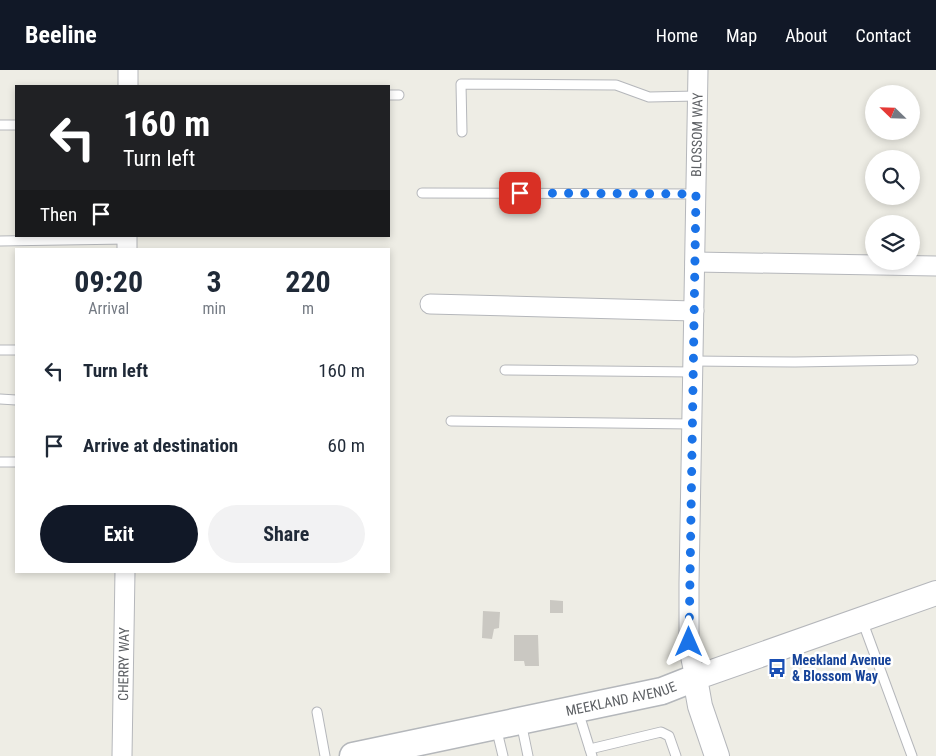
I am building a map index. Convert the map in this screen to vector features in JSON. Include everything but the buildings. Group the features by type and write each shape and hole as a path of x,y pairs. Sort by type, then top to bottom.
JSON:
{"main road":[{"name":"MEEKLAND AVENUE","path":"353,756 662,691 695,678"}],"street":[{"path":"128,70 128,85"},
{"name":"BLOSSOM WAY","path":"695,678 689,642 698,70"},
{"path":"695,262 936,266"},
{"path":"430,304 694,311"},
{"name":"CHERRY WAY","path":"122,756 125,573"},
{"name":"MEEKLAND AVENUE","path":"695,678 936,593"},
{"path":"695,678 700,706 717,756"}],"lane":[{"path":"462,132 461,84 616,85 649,97 697,96"},
{"path":"390,95 399,95"},
{"path":"0,125 15,125"},
{"path":"422,193 696,194"},
{"path":"0,241 127,241"},
{"path":"0,350 15,350"},
{"path":"505,370 913,360"},
{"path":"0,400 15,400"},
{"path":"451,421 692,424"},
{"path":"0,462 15,462"},
{"path":"862,619 912,756"},
{"path":"577,710 590,753 660,732 669,736 676,756"},
{"path":"317,712 325,756"},
{"path":"503,756 508,724"},
{"path":"508,724 528,756"}],"place":[{"name":"Meekland Avenue & Blossom Way","path":"777,668"}],"route":[{"path":"520,193 696,194 689,642"}]}
